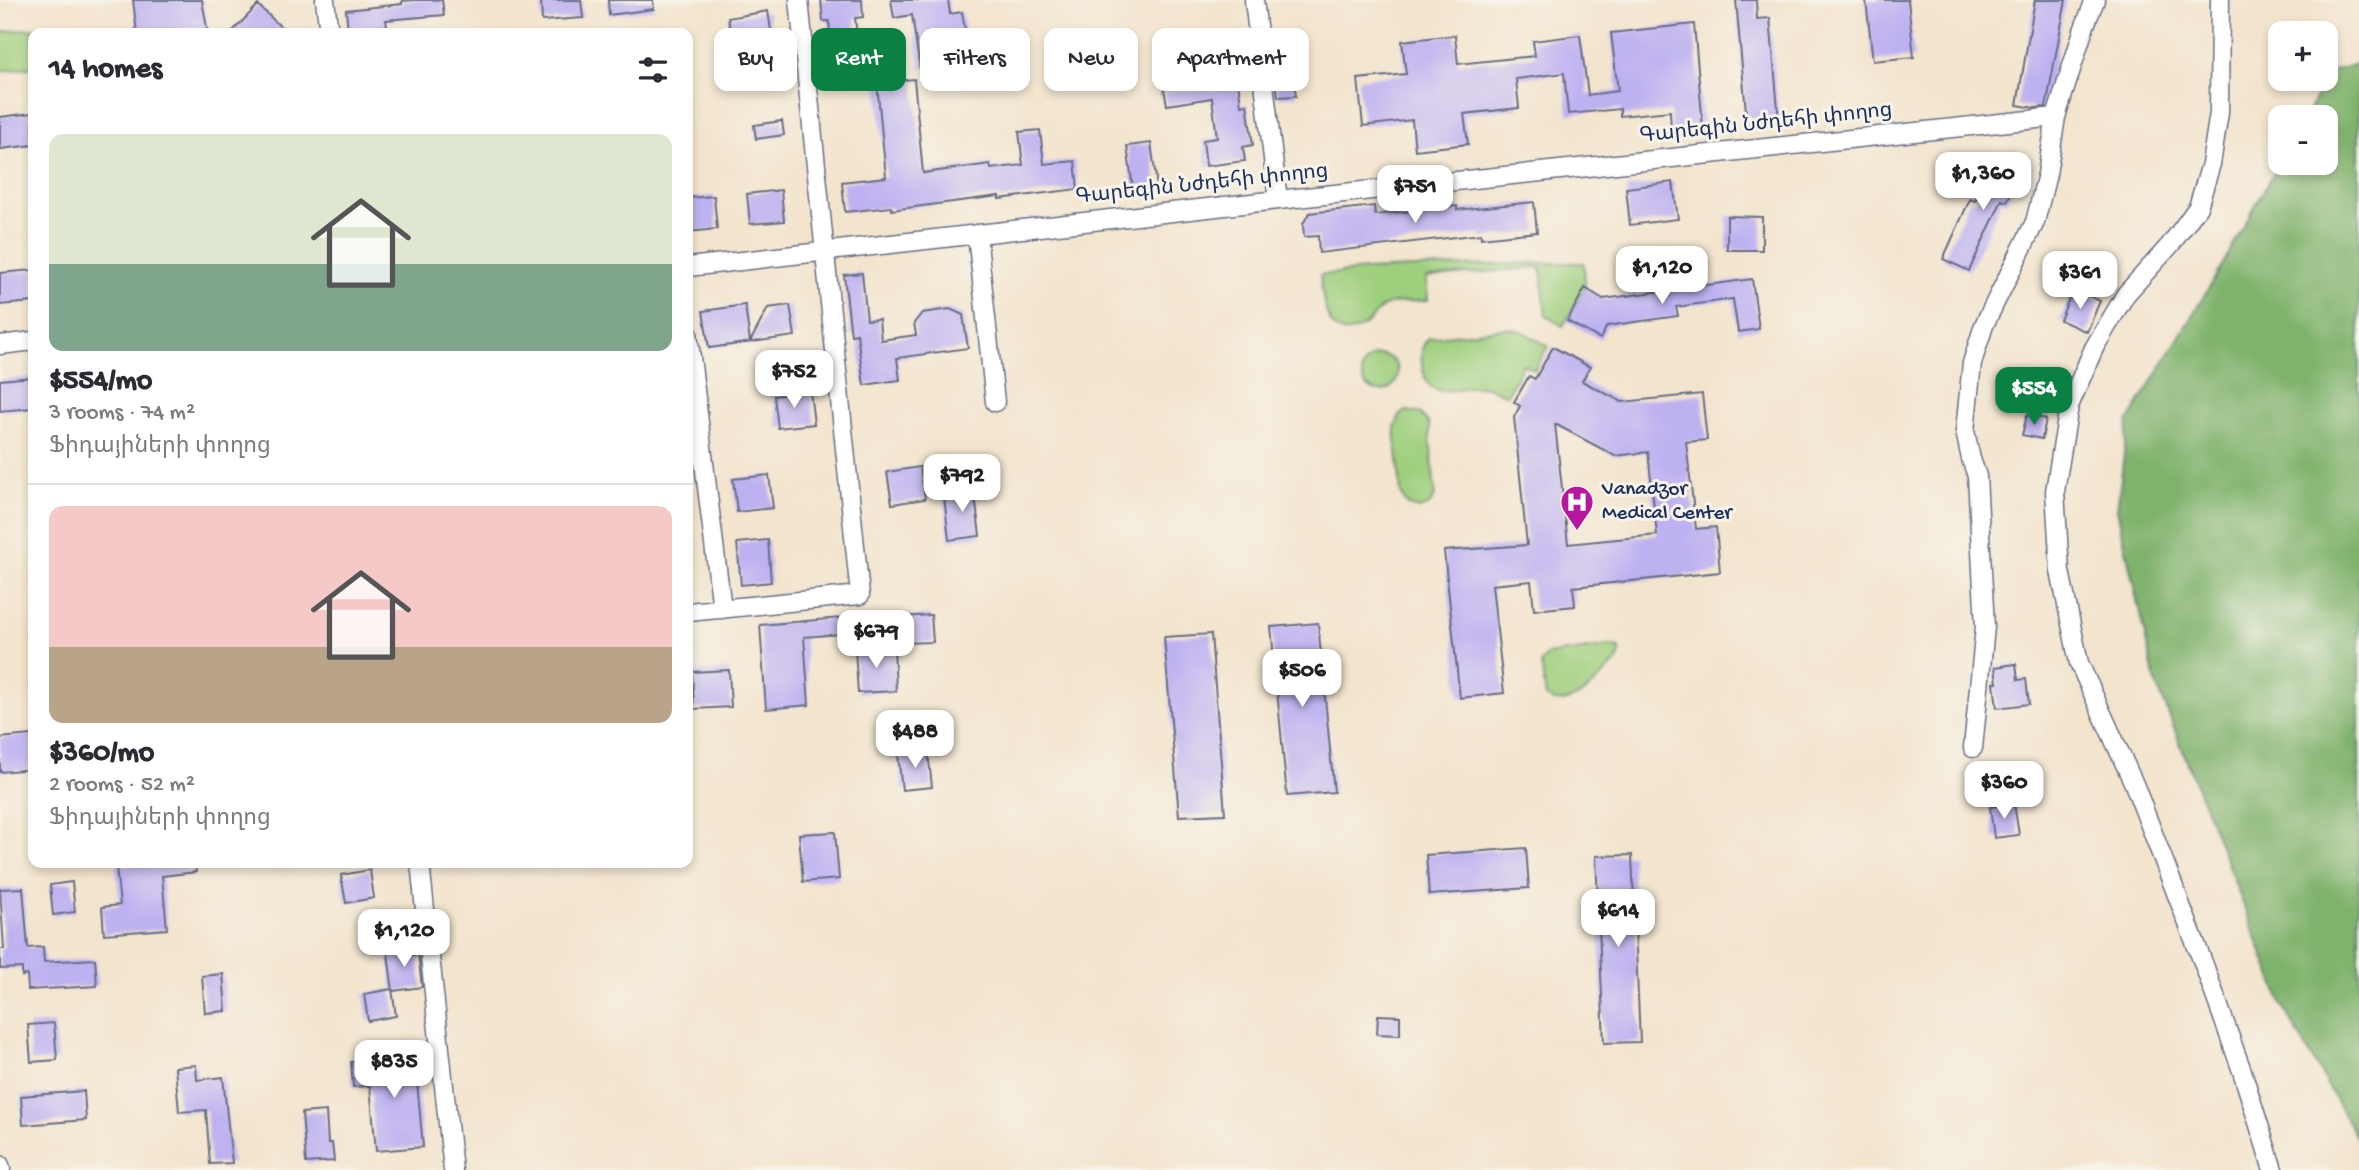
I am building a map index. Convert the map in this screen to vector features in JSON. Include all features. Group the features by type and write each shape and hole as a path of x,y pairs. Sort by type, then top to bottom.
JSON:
{"street":[{"path":"325,0 328,28"},
{"path":"693,612 860,596 799,0"},
{"path":"1254,0 1278,200"},
{"path":"1973,748 1985,627 1977,476 1965,431 1972,363 1984,325 2035,222 2047,174 2056,117 2095,0"},
{"path":"2220,0 2219,113 2211,164 2198,207 2171,244 2126,294 2094,348 2069,406 2055,491 2060,571 2079,663 2134,784 2204,964 2273,1170"},
{"name":"Գարեգին Նժդեհի փողոց","path":"693,266 1278,200 2056,117"},
{"path":"977,234 995,402"},
{"path":"0,345 28,342"},
{"path":"693,374 722,609"},
{"path":"421,868 453,1170"}],"green space":[{"path":"28,29 28,68 0,71 0,32"},
{"path":"2359,63 2359,1142 2283,1006 2154,677 2117,509 2128,422 2216,276 2273,175 2338,175 2338,105 2312,105 2319,91 2338,91 2338,70"},
{"path":"1584,263 1585,289 1563,326 1546,316 1541,268 1538,267 1426,278 1428,300 1384,306 1365,325 1342,332 1334,327 1325,309 1320,275 1366,270"},
{"path":"1507,328 1521,331 1548,346 1535,370 1523,364 1507,395 1481,386 1442,391 1429,385 1422,356 1423,347 1429,338"},
{"path":"1380,355 1393,360 1398,373 1393,386 1380,391 1367,386 1362,373 1367,360"},
{"path":"1406,411 1420,413 1429,424 1435,494 1430,505 1419,509 1407,504 1401,492 1395,428 1400,415"},
{"path":"1610,646 1619,648 1618,660 1586,691 1566,701 1546,697 1541,663 1547,655"}],"building":[{"path":"133,0 202,0 207,28 136,28"},
{"path":"442,0 444,15 386,20 387,26 348,28 346,10 402,4 402,1"},
{"path":"541,0 581,0 583,18 542,21"},
{"path":"608,0 653,0 654,9 609,15"},
{"path":"821,0 862,0 863,17 855,18 856,28 830,28 829,21 823,21"},
{"path":"891,0 948,0 950,14 962,12 965,28 920,28 920,69 912,15 894,18"},
{"path":"1736,0 1756,0 1757,19 1770,18 1779,121 1747,123"},
{"path":"1866,0 1908,0 1914,57 1873,61"},
{"path":"2035,0 2066,0 2046,107 2035,108 2017,105"},
{"path":"258,5 282,28 236,28"},
{"path":"768,11 771,28 730,28 728,18"},
{"path":"1694,24 1703,127 1671,130 1670,111 1620,116 1620,109 1568,114 1564,73 1516,79 1519,108 1464,114 1468,144 1415,150 1412,120 1363,126 1358,79 1406,74 1402,41 1455,35 1458,64 1535,56 1533,41 1580,35 1588,95 1618,91 1611,33"},
{"path":"914,79 923,173 990,164 991,169 1023,165 1019,132 1040,130 1044,164 1075,161 1078,189 892,210 891,207 845,212 842,182 886,177 878,91 906,91 906,80"},
{"path":"1164,91 1239,91 1241,105 1247,104 1253,145 1243,147 1245,161 1206,166 1203,140 1217,138 1212,98 1167,105"},
{"path":"1277,91 1295,91 1296,96 1278,97"},
{"path":"28,114 28,146 0,149 0,117"},
{"path":"782,121 784,135 756,139 754,125"},
{"path":"1151,143 1157,186 1133,189 1127,146"},
{"path":"1998,153 2024,165 2007,202 2002,200 1969,271 1943,259 1970,199 1975,201"},
{"path":"1673,182 1678,219 1630,225 1626,188"},
{"path":"781,190 784,221 750,224 747,194"},
{"path":"714,196 717,229 693,231 693,198"},
{"path":"1534,202 1537,232 1481,238 1481,234 1319,253 1318,236 1304,237 1303,224 1309,213 1374,206 1375,215 1457,206 1457,210"},
{"path":"1727,216 1762,217 1762,250 1727,250"},
{"path":"28,270 28,302 0,305 0,273"},
{"path":"862,273 867,320 879,319 881,340 916,335 914,323 922,313 950,309 963,315 968,348 897,358 900,380 864,385 857,334 851,335 844,275"},
{"path":"1752,279 1759,329 1738,332 1733,299 1676,307 1678,316 1607,326 1600,339 1567,321 1585,288 1603,299"},
{"path":"2073,289 2100,301 2087,332 2060,320"},
{"path":"745,305 750,342 768,308 790,305 795,336 709,348 703,311"},
{"path":"1553,347 1590,367 1582,381 1622,402 1702,394 1707,440 1686,442 1696,529 1716,527 1720,572 1573,587 1575,606 1534,610 1531,581 1492,585 1504,693 1460,698 1444,551 1527,545 1514,417 1520,406 1514,402 1529,376 1535,379","holes":["1555,424 1615,456 1648,452 1657,535 1568,544"]},
{"path":"28,377 28,408 0,411 0,380"},
{"path":"810,391 814,424 778,428 774,396"},
{"path":"2027,415 2046,419 2042,439 2022,435"},
{"path":"920,467 925,499 892,504 887,472"},
{"path":"769,475 773,508 737,512 733,479"},
{"path":"974,487 980,536 949,540 944,497 950,490"},
{"path":"768,540 771,582 741,585 737,543"},
{"path":"931,615 933,642 903,643 901,617"},
{"path":"840,618 841,634 804,637 809,705 766,709 760,625"},
{"path":"1318,623 1334,792 1287,796 1271,627"},
{"path":"1211,634 1225,814 1179,816 1164,637"},
{"path":"894,648 896,691 858,693 855,650"},
{"path":"2016,664 2018,680 2026,679 2029,704 1997,708 1995,667"},
{"path":"729,670 731,707 694,709 693,672"},
{"path":"28,735 28,769 0,772 0,738"},
{"path":"928,751 932,787 902,790 898,754"},
{"path":"2014,803 2019,835 1994,838 1990,807"},
{"path":"835,832 839,879 803,882 799,834"},
{"path":"1526,848 1529,888 1429,895 1426,855"},
{"path":"1632,855 1640,1042 1604,1043 1596,856"},
{"path":"116,868 196,868 196,872 162,876 167,929 104,934 102,907 120,905"},
{"path":"370,870 374,898 346,903 341,875"},
{"path":"72,882 75,912 53,915 50,885"},
{"path":"23,888 28,948 43,947 44,962 95,959 97,986 28,990 27,975 22,976 22,968 0,969 0,949 4,949 0,889"},
{"path":"404,944 406,956 418,954 422,987 393,991 387,947"},
{"path":"223,974 226,1011 205,1013 202,976"},
{"path":"392,989 396,1016 368,1021 364,994"},
{"path":"1378,1015 1400,1016 1400,1035 1377,1034"},
{"path":"54,1023 57,1060 31,1062 28,1025"},
{"path":"425,1057 427,1081 417,1082 423,1147 376,1151 370,1086 353,1087 351,1062"},
{"path":"196,1065 197,1080 223,1077 232,1163 210,1164 206,1110 179,1112 175,1067"},
{"path":"84,1091 86,1120 23,1125 21,1096"},
{"path":"326,1111 328,1143 332,1143 334,1161 306,1163 302,1113"}],"place":[{"name":"Vanadzor Medical Center","path":"1577,532"}]}
